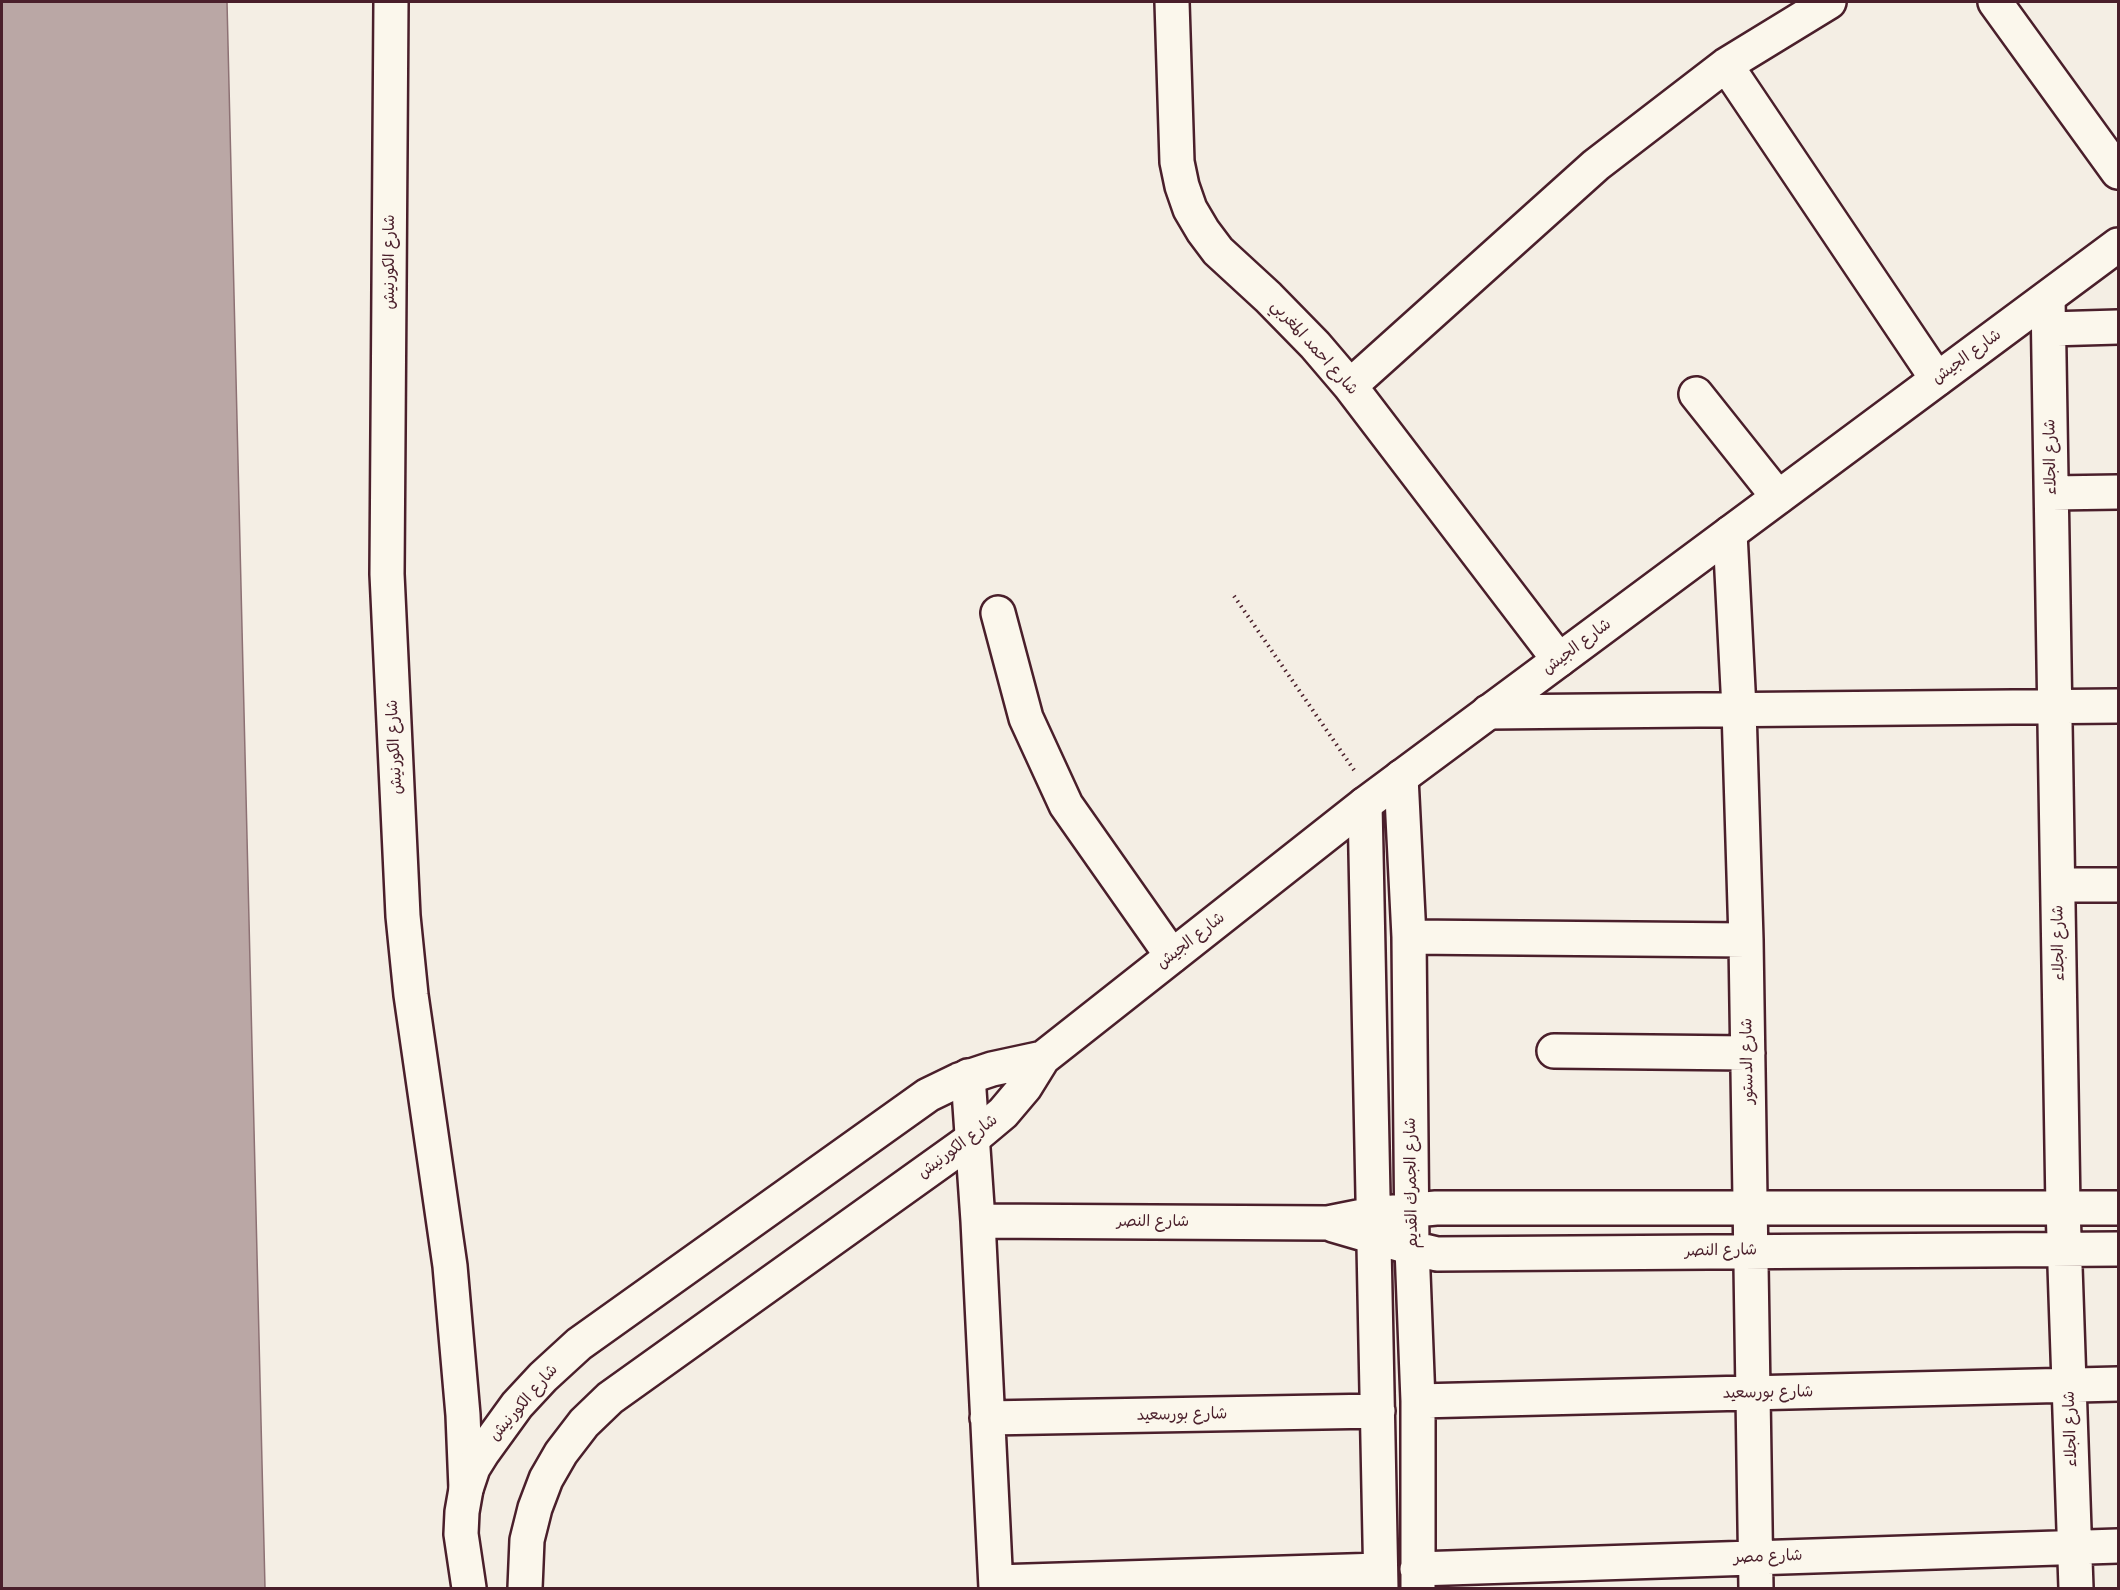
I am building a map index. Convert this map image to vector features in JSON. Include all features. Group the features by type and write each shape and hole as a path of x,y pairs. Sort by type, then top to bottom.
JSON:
{"street":[{"name":"شارع الكورنيش","path":"391,2 387,574 402,904 411,995 451,1276 463,1415 466,1490"},
{"name":"شارع احمد المغربي","path":"1172,2 1177,162 1190,209 1218,251 1316,345 1350,386 1558,660"},
{"path":"1350,386 1596,165 1726,65 1829,2"},
{"path":"1995,2 2118,172"},
{"path":"1726,65 1937,379"},
{"name":"شارع الجيش","path":"1043,1058 1369,801 1937,379 2048,313 2118,245"},
{"path":"2048,313 2118,327"},
{"name":"شارع الجلاء","path":"2048,313 2063,1208 2076,1588"},
{"path":"1696,394 1778,497"},
{"path":"2052,493 2118,492"},
{"name":"شارع الدستور","path":"1730,533 1746,940 1756,1573"},
{"path":"998,614 1026,718 1066,805 1172,956"},
{"path":"1488,712 2118,706"},
{"name":"شارع الجمرك القديم","path":"1401,777 1409,937 1412,1248 1418,1401 1418,1579"},
{"path":"968,1076 978,1221 996,1585 1380,1579 1373,1225 1369,801"},
{"path":"2058,885 2118,885"},
{"path":"1409,937 1746,940"},
{"path":"1554,1051 1748,1053"},
{"name":"شارع الكورنيش","path":"469,1588 461,1534 462,1512 473,1468 517,1406 543,1377 579,1344 928,1095 968,1076 1017,1062 1043,1058"},
{"name":"شارع الكورنيش","path":"525,1588 527,1540 535,1508 546,1479 561,1453 584,1424 610,1398 972,1139 1003,1113 1025,1087 1043,1058"},
{"name":"شارع النصر","path":"978,1221 1373,1225 1412,1210 1437,1208 2118,1208"},
{"name":"شارع النصر","path":"1373,1225 1412,1248 1437,1254 2118,1249"},
{"name":"شارع بورسعيد","path":"1418,1401 2118,1384"},
{"name":"شارع بورسعيد","path":"987,1418 1378,1412"},
{"name":"شارع مصر","path":"1418,1579 1756,1573 2075,1547 2118,1546"}],"path":[{"path":"1234,596 1369,801"}],"shaded area":[{"path":"2,2 227,2 265,1588 2,1588"}]}
